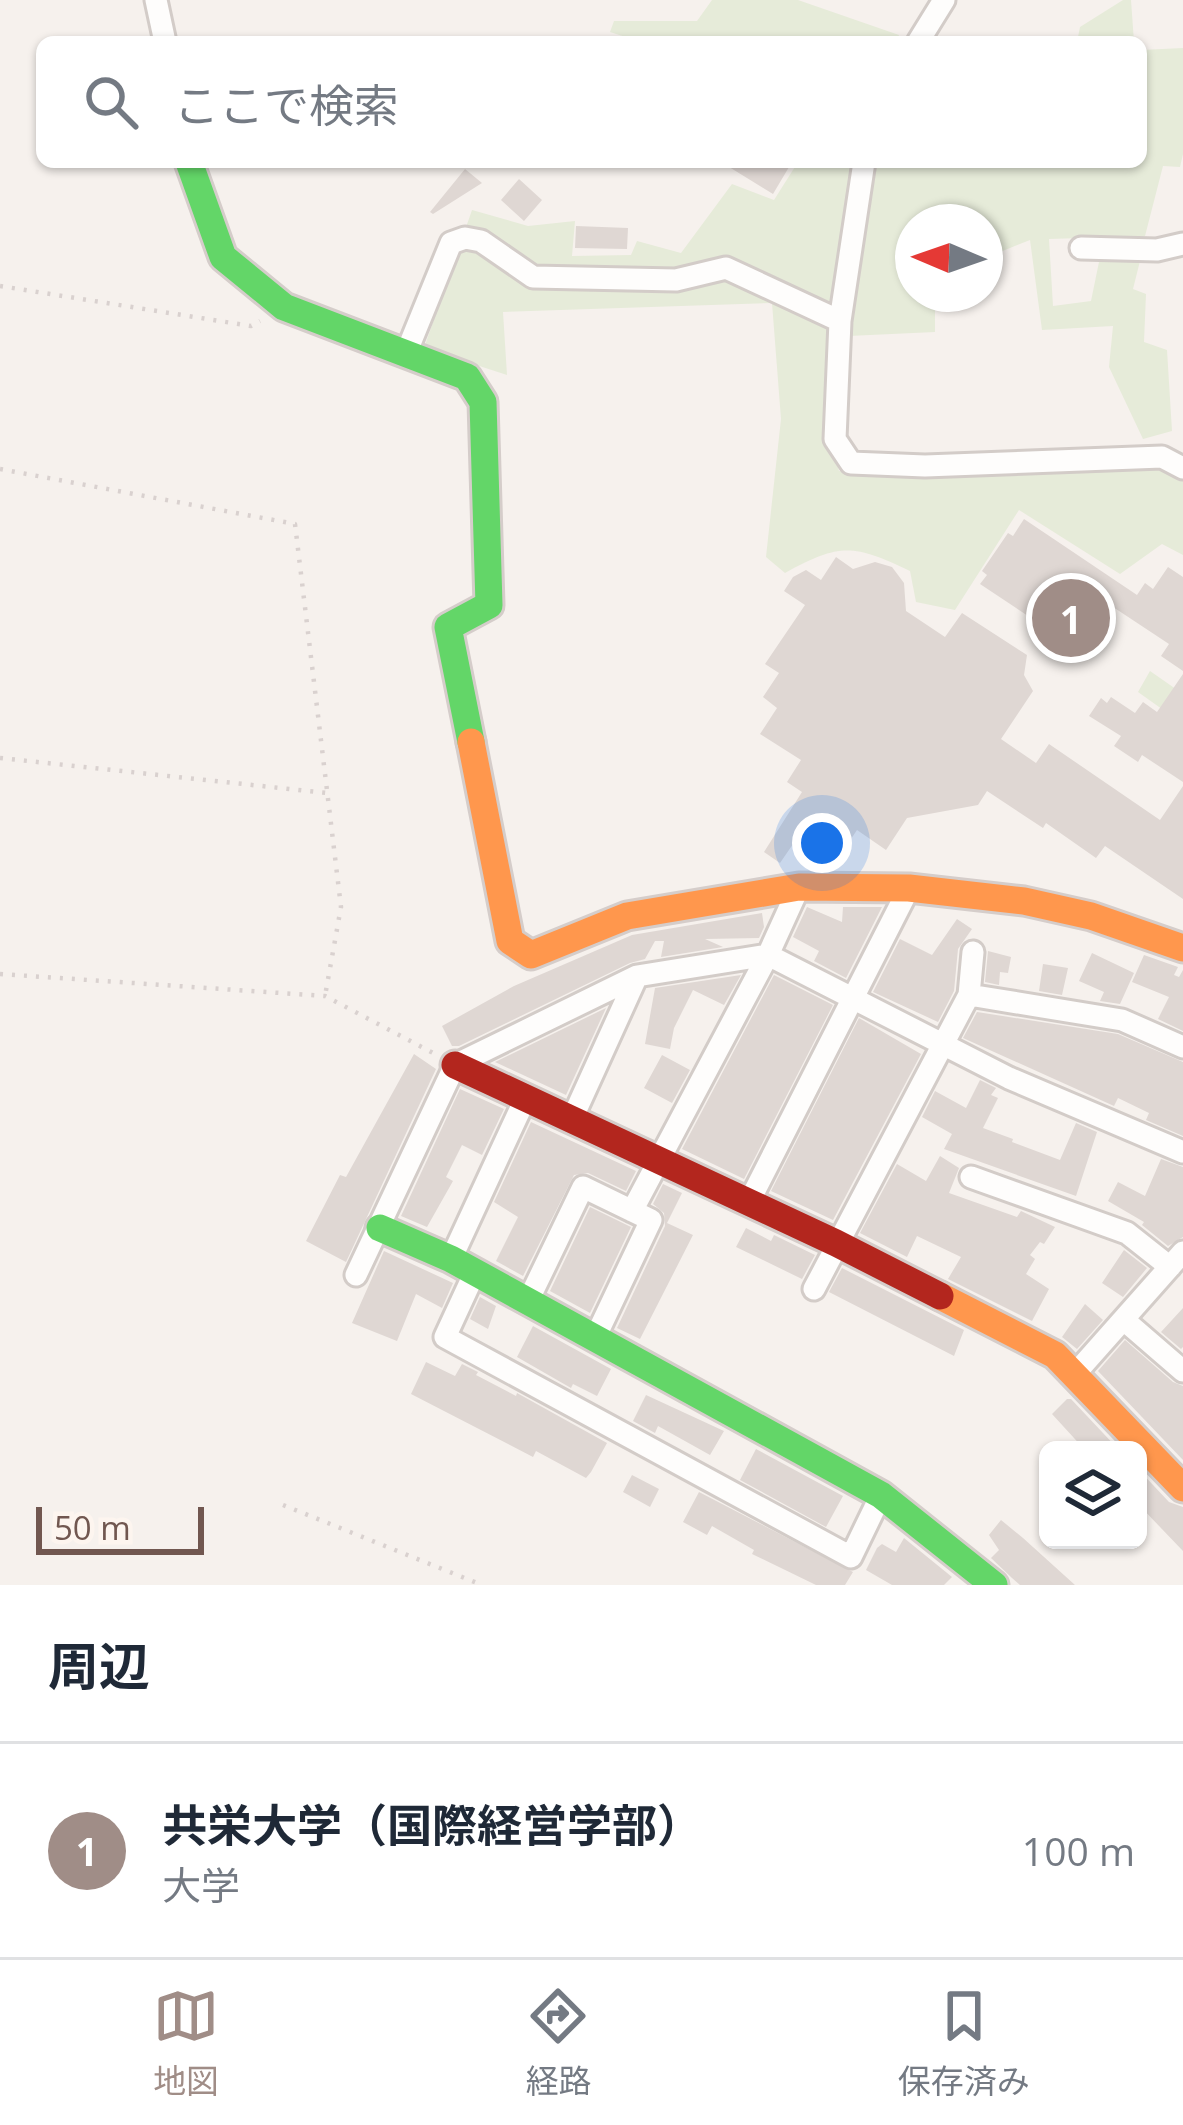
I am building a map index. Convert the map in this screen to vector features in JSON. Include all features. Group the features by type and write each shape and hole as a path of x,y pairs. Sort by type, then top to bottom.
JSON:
{"street":[{"path":"156,0 164,36"},
{"path":"921,36 944,0"},
{"path":"190,168 223,257 284,307 467,377 484,402 489,605 448,627 510,941 531,955 627,916 799,887 909,888 1024,902 1091,916 1183,948"},
{"path":"863,168 840,321 835,440 851,463 925,466 1162,458 1183,468"},
{"path":"407,351 451,243 465,238 481,241 533,277 676,280 726,268 840,321"},
{"path":"1081,248 1156,250 1183,244"},
{"path":"632,1211 799,887"},
{"path":"749,1202 909,888"},
{"path":"814,1289 969,995 973,952"},
{"path":"356,1275 455,1065 637,976 768,955 1009,1078 1183,1152"},
{"path":"572,1119 637,976"},
{"path":"969,995 1122,1020 1183,1047"},
{"path":"455,1065 836,1243 1055,1355 1183,1488"},
{"path":"526,1097 463,1266 445,1337 851,1557 881,1495"},
{"path":"971,1177 1127,1233 1176,1260 1074,1375"},
{"path":"528,1301 583,1187 651,1220 595,1338"},
{"path":"380,1228 463,1266 881,1495 994,1585"},
{"path":"1124,1320 1183,1371"}],"path":[{"path":"0,286 251,326 284,307"},
{"path":"0,469 295,524 341,907 325,996"},
{"path":"0,758 327,793"},
{"path":"0,974 325,996 455,1065"},
{"path":"283,1505 482,1585"}],"green space":[{"path":"712,0 798,0 899,35 622,36 610,32 614,21 697,21"},
{"path":"1123,0 1131,0 1134,36 1078,36 1080,27"},
{"path":"1183,48 1183,154 1180,167 1163,166 1145,236 1049,239 1053,306 1091,301 1100,257 1141,257 1133,289 1146,294 1144,342 1167,350 1172,431 1143,439 1109,367 1113,326 1042,330 1030,240 1003,251 1003,204 895,204 895,312 935,312 935,332 827,337 824,412 839,471 1165,468 1183,456 1183,555 1162,544 1120,574 1019,510 955,610 916,602 910,571 860,552 834,552 785,573 766,557 781,419 772,303 503,312 507,375 424,348 472,210 528,226 575,221 572,256 631,255 637,241 681,253 732,184 774,200 794,168 1147,168 1147,50"},
{"path":"1150,671 1183,694 1183,724 1138,692"}],"building":[{"path":"731,168 788,168 773,194"},
{"path":"465,169 482,183 430,212"},
{"path":"519,179 542,200 524,221 501,200"},
{"path":"576,226 628,228 627,249 575,248"},
{"path":"1024,519 1137,595 1145,583 1153,589 1168,567 1183,577 1183,671 1161,656 1169,644 1107,603 1095,622 1085,625 1078,635 1074,632 1067,642 980,584 987,575 982,571 1008,533 1013,536"},
{"path":"836,557 853,569 875,562 892,567 904,583 906,611 945,637 962,613 1027,655 1024,675 1033,691 1001,739 1036,763 1049,744 1160,820 1183,786 1183,899 1105,846 1096,858 1046,823 1043,828 987,791 978,805 907,818 886,850 857,830 849,842 811,818 780,863 764,852 802,792 787,782 801,760 760,734 777,708 763,697 779,673 765,664 805,605 784,591 793,577 806,570 821,580"},
{"path":"1183,674 1183,782 1142,755 1138,762 1114,746 1121,736 1089,716 1101,698 1107,703 1111,697 1135,713 1143,702 1157,712"},
{"path":"807,907 842,922 843,907 882,907 846,978 814,961 819,951 793,937"},
{"path":"762,913 764,927 759,938 705,939 723,947 661,957 664,941 655,941 645,959 459,1046 452,1046 442,1026 514,986 632,935"},
{"path":"957,919 972,929 958,949 954,991 938,1022 873,992 900,939 932,955"},
{"path":"988,951 1011,957 1008,973 1000,972 999,985 985,982"},
{"path":"1092,953 1134,973 1120,1004 1100,1001 1104,992 1079,981"},
{"path":"1144,955 1178,967 1174,975 1179,977 1183,970 1183,1031 1158,1019 1169,997 1132,982"},
{"path":"1043,964 1068,968 1062,995 1039,991"},
{"path":"741,975 724,1005 693,990 674,1028 670,1049 645,1044 655,988"},
{"path":"774,975 833,1005 744,1179 682,1149"},
{"path":"606,1008 566,1095 495,1062"},
{"path":"977,1012 1118,1034 1183,1062 1183,1136 1146,1120 1149,1113 1118,1098 1114,1106 963,1038"},
{"path":"859,1018 921,1054 833,1220 771,1191"},
{"path":"414,1054 436,1069 346,1262 306,1241"},
{"path":"662,1055 690,1070 672,1103 644,1088"},
{"path":"980,1080 996,1088 991,1095 998,1098 983,1128 1012,1142 1060,1160 1076,1123 1097,1132 1076,1196 944,1149 952,1134 922,1117 935,1091 966,1108"},
{"path":"460,1089 504,1109 482,1155 462,1145 446,1177 453,1181 427,1227 401,1216"},
{"path":"531,1122 636,1171 626,1191 588,1173 574,1175 523,1276 496,1261 518,1217 494,1202"},
{"path":"940,1156 959,1168 949,1193 1017,1217 1021,1211 1055,1227 1030,1255 1035,1259 1026,1274 1049,1289 1032,1321 948,1279 961,1257 917,1236 907,1257 860,1233 897,1164 926,1181"},
{"path":"1161,1159 1183,1167 1183,1237 1168,1246 1144,1222 1108,1201 1118,1182 1145,1196"},
{"path":"663,1184 682,1193 667,1223 693,1235 640,1339 617,1328 665,1226 664,1213 653,1204"},
{"path":"590,1207 631,1227 590,1313 550,1291"},
{"path":"746,1228 771,1241 774,1235 815,1255 802,1279 736,1247"},
{"path":"1124,1250 1147,1268 1123,1297 1102,1283"},
{"path":"384,1251 453,1283 442,1308 416,1294 397,1341 352,1323"},
{"path":"842,1268 964,1330 954,1356 829,1292"},
{"path":"480,1297 496,1306 488,1329 470,1319"},
{"path":"1085,1304 1103,1320 1077,1349 1062,1337"},
{"path":"1183,1308 1183,1347 1181,1349 1161,1332"},
{"path":"533,1326 611,1369 597,1396 573,1384 571,1388 517,1357"},
{"path":"1125,1340 1183,1386 1183,1460 1098,1371"},
{"path":"426,1362 455,1376 462,1364 607,1443 591,1472 586,1478 536,1451 533,1457 411,1394"},
{"path":"646,1395 724,1431 710,1455 658,1426 655,1433 633,1421"},
{"path":"1071,1399 1111,1441 1077,1441 1052,1414"},
{"path":"756,1449 843,1496 826,1527 740,1480"},
{"path":"632,1475 659,1489 650,1507 623,1492"},
{"path":"1147,1479 1169,1502 1183,1507 1183,1551 1147,1513"},
{"path":"699,1492 853,1572 845,1585 816,1585 752,1554 754,1550 712,1526 707,1535 683,1522"},
{"path":"1001,1520 1075,1585 1020,1585 1012,1578 991,1558 999,1550 989,1535"},
{"path":"904,1538 952,1577 944,1585 892,1585 866,1570 877,1548 882,1544 896,1552"}],"traffic: fast":[{"path":"191,168 223,257 284,307 467,377 483,402 489,605 448,627 471,742"},
{"path":"380,1228 451,1259 881,1495 994,1585"}],"traffic: slow":[{"path":"471,742 510,941 531,955 627,916 799,887 909,888 1024,901 1091,916 1183,948"},
{"path":"940,1296 1055,1355 1183,1488"}],"traffic: jam":[{"path":"455,1065 940,1296"}],"place":[{"name":"共栄大学（国際経営学部）","path":"1071,618"}]}
